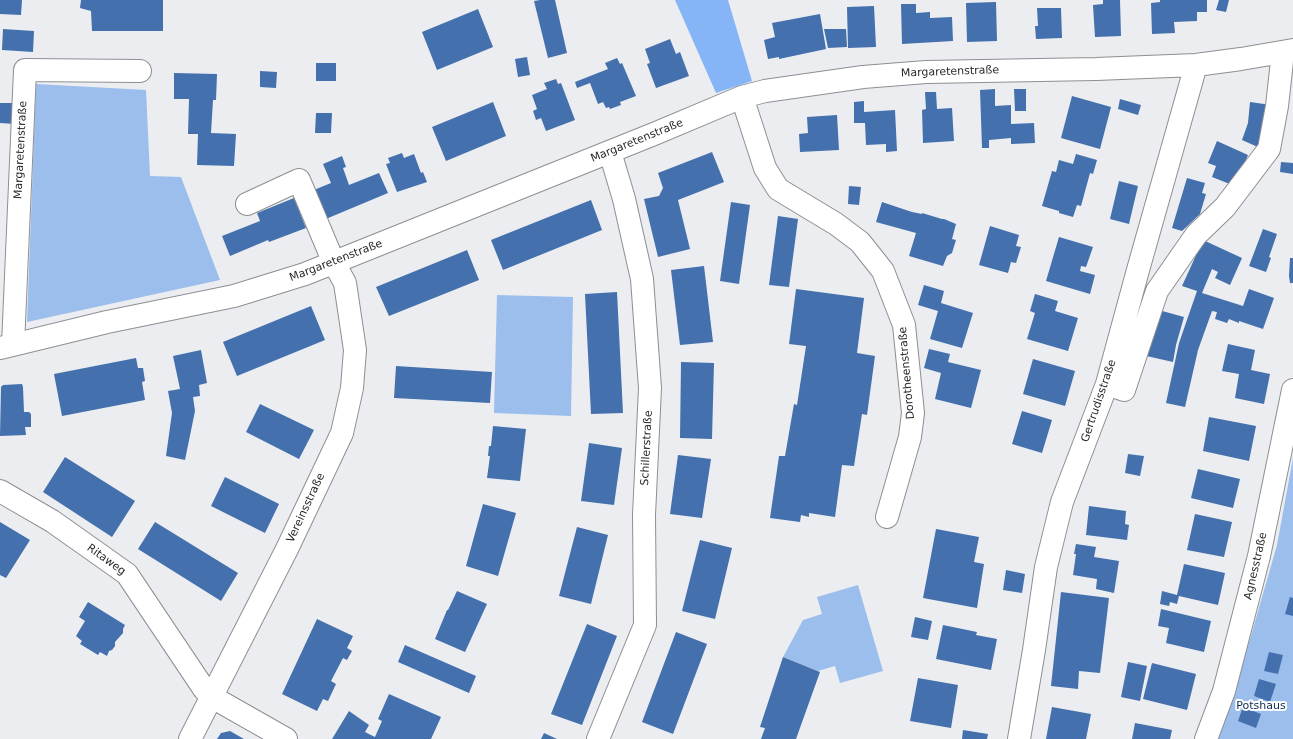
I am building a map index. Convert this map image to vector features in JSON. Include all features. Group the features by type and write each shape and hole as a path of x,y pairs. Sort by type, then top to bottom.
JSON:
{"street":[{"name":"Margaretenstraße","path":"140,71 25,70 6,347 107,322 234,296 305,274 610,152 742,97 765,91 864,77 926,72 1096,69 1196,65 1288,51 1268,149 1225,207 1196,235 1157,291 1124,390 1107,384"},
{"name":"Gertrudisstraße","path":"1019,739 1046,567 1062,502 1107,384 1196,65"},
{"name":"Dorotheenstraße","path":"742,97 765,168 778,189 836,224 860,242 883,271 904,325 913,413 910,437 887,517"},
{"name":"Schillerstraße","path":"598,739 645,625 644,515 650,388 642,279 624,199 610,152"},
{"name":"Vereinsstraße","path":"190,739 287,549 342,433 352,388 355,350 345,283 334,263 299,180 247,204"},
{"name":"Agnesstraße","path":"1206,739 1224,691 1259,556 1293,390"},
{"name":"Ritaweg","path":"0,490 52,521 127,574 204,689 212,697"},
{"path":"212,697 286,739"}],"green space":[{"path":"36,84 146,90 150,176 181,177 220,280 27,322"},
{"path":"497,295 573,297 571,416 494,413"},
{"name":"Potshaus","path":"1293,458 1293,739 1215,739 1250,639 1277,545"},
{"path":"858,585 883,671 840,683 835,666 818,671 783,657 803,620 822,614 817,597"}],"shaded area":[{"path":"675,0 728,0 752,81 716,93"}],"building":[{"path":"0,0 22,0 21,15 0,14"},
{"path":"81,0 163,0 163,31 92,31 91,11 80,8"},
{"path":"555,0 567,53 548,58 534,1"},
{"path":"1103,0 1120,0 1121,36 1095,37 1093,5 1103,4"},
{"path":"1160,0 1207,0 1207,12 1197,12 1197,21 1174,22 1175,33 1152,34 1151,3 1160,2"},
{"path":"1219,0 1229,0 1226,12 1216,10"},
{"path":"996,2 997,41 967,42 966,3"},
{"path":"901,4 916,4 916,13 930,12 930,18 952,17 953,41 902,44"},
{"path":"874,6 876,47 848,48 847,7"},
{"path":"1037,8 1061,8 1062,38 1036,39 1035,26 1038,26"},
{"path":"478,9 493,47 437,70 422,32"},
{"path":"820,14 826,49 779,59 779,57 768,59 764,40 775,37 772,23"},
{"path":"3,29 34,31 33,52 2,50"},
{"path":"824,29 846,29 847,47 828,48"},
{"path":"670,39 676,54 680,52 689,76 656,88 647,64 650,63 645,49"},
{"path":"527,57 530,75 518,77 515,59"},
{"path":"617,58 620,64 622,63 636,96 620,102 621,105 610,109 609,107 606,108 603,102 598,104 590,83 577,88 575,82 608,69 605,63"},
{"path":"316,63 336,63 336,81 316,81"},
{"path":"260,71 277,72 276,88 260,87"},
{"path":"174,73 217,74 216,100 213,100 211,133 236,134 234,166 197,165 198,134 188,134 189,99 174,99"},
{"path":"556,79 558,84 561,83 575,120 546,131 541,118 536,120 533,111 537,109 532,95 547,89 544,83"},
{"path":"995,89 995,106 1011,105 1011,124 1034,123 1035,143 1011,144 1011,138 989,140 989,148 982,148 980,90"},
{"path":"1014,89 1026,89 1026,111 1015,111"},
{"path":"925,92 936,92 937,109 952,108 954,141 923,143 922,110 926,109"},
{"path":"1072,96 1111,107 1100,149 1061,138"},
{"path":"1120,99 1141,105 1138,115 1118,109"},
{"path":"864,101 864,112 895,110 897,151 886,152 886,144 866,145 865,123 854,123 854,102"},
{"path":"493,102 506,136 446,161 432,127"},
{"path":"1250,102 1271,105 1260,148 1242,140 1248,123"},
{"path":"0,103 16,103 15,124 0,123"},
{"path":"316,113 332,113 331,133 315,133"},
{"path":"837,115 839,150 800,152 799,134 808,133 807,117"},
{"path":"1217,141 1248,155 1235,186 1212,177 1216,166 1208,163"},
{"path":"712,152 724,182 678,200 690,249 658,257 644,199 659,196 663,188 658,173"},
{"path":"402,153 404,158 414,154 421,173 423,172 427,182 397,192 386,164 390,163 388,158"},
{"path":"1076,154 1097,160 1093,174 1090,173 1081,206 1077,205 1073,217 1042,206 1052,171 1056,172 1059,160 1073,164"},
{"path":"342,156 346,167 343,168 349,185 379,173 388,193 321,221 309,192 331,183 323,164"},
{"path":"1281,162 1293,163 1293,174 1280,172"},
{"path":"1187,178 1205,183 1202,193 1206,194 1200,214 1182,231 1172,228"},
{"path":"1119,181 1138,186 1129,224 1110,219"},
{"path":"849,186 861,187 859,205 848,204"},
{"path":"294,198 306,228 269,242 268,240 230,256 222,236 260,221 257,213"},
{"path":"591,200 602,230 503,270 491,240"},
{"path":"731,202 750,205 739,284 720,281"},
{"path":"882,202 912,212 944,219 956,224 952,239 956,240 952,253 947,256 943,266 909,256 916,233 876,222"},
{"path":"778,216 798,219 789,287 769,285"},
{"path":"990,226 1019,235 1016,246 1021,247 1016,263 1011,262 1008,273 979,265"},
{"path":"1263,229 1277,234 1269,257 1271,258 1266,272 1249,266"},
{"path":"1059,237 1093,247 1086,267 1081,266 1080,271 1095,275 1090,294 1046,281"},
{"path":"1203,240 1242,258 1230,285 1215,278 1218,272 1212,269 1202,293 1243,306 1249,289 1274,298 1263,329 1239,321 1239,323 1229,319 1227,323 1215,319 1217,312 1212,311 1198,350 1185,407 1166,403 1179,343 1197,291 1182,286"},
{"path":"467,250 479,280 389,316 376,287"},
{"path":"1290,258 1293,258 1293,283 1290,283 1289,276"},
{"path":"704,266 713,342 680,345 671,270"},
{"path":"924,285 944,291 941,303 973,313 962,348 930,339 938,311 918,305"},
{"path":"796,289 864,298 857,353 875,356 867,415 862,414 854,466 842,465 835,517 809,513 809,517 801,515 800,522 770,518 779,456 785,456 794,404 797,405 806,346 789,344"},
{"path":"617,292 623,413 591,414 585,294"},
{"path":"1035,294 1058,301 1055,311 1078,318 1068,351 1027,339 1035,313 1030,311"},
{"path":"311,306 325,340 237,376 223,342"},
{"path":"1155,309 1184,317 1173,362 1142,355"},
{"path":"1228,344 1255,350 1251,370 1270,374 1264,404 1235,398 1239,374 1222,371"},
{"path":"929,349 950,354 948,362 981,370 971,408 935,399 941,373 924,368"},
{"path":"201,350 207,383 199,385 200,396 193,397 195,411 185,460 166,456 172,413 168,391 180,389 173,356"},
{"path":"136,358 138,368 143,368 145,381 142,382 145,400 62,416 54,374"},
{"path":"1033,359 1075,371 1065,406 1023,394"},
{"path":"681,362 714,363 712,439 680,438"},
{"path":"396,366 492,372 490,403 394,398"},
{"path":"22,384 24,412 29,412 31,414 31,427 25,427 26,435 0,436 1,387 3,385"},
{"path":"260,404 314,430 299,459 246,432"},
{"path":"1022,411 1052,420 1042,453 1012,444"},
{"path":"1209,417 1256,426 1249,461 1203,451"},
{"path":"493,426 526,429 520,481 487,478 490,456 488,456 489,446 491,446"},
{"path":"589,443 622,448 614,505 581,501"},
{"path":"1128,454 1144,456 1140,476 1125,473"},
{"path":"678,455 711,459 702,518 670,514"},
{"path":"65,457 135,501 112,537 43,492"},
{"path":"1198,469 1240,479 1233,508 1191,498"},
{"path":"225,477 279,504 265,533 211,506"},
{"path":"483,504 516,513 498,576 466,566"},
{"path":"1089,506 1126,511 1125,524 1129,525 1127,540 1086,535"},
{"path":"1195,514 1232,522 1224,557 1187,550"},
{"path":"0,522 30,540 6,578 0,575"},
{"path":"155,522 238,573 221,601 138,549"},
{"path":"577,527 608,535 591,604 559,596"},
{"path":"936,529 979,537 974,562 984,564 977,608 923,598"},
{"path":"700,540 732,548 715,619 682,611"},
{"path":"1076,544 1096,547 1094,557 1119,561 1114,593 1096,589 1097,579 1073,575"},
{"path":"1184,564 1225,573 1218,605 1179,596 1177,604 1170,602 1169,606 1160,604 1162,591 1177,595"},
{"path":"1006,570 1025,574 1022,593 1003,590"},
{"path":"457,591 487,604 465,652 435,639"},
{"path":"1061,592 1109,598 1100,673 1079,671 1078,689 1051,686"},
{"path":"1290,597 1293,598 1293,616 1285,614"},
{"path":"88,602 125,625 123,633 115,642 115,646 109,651 107,656 100,652 98,655 80,644 82,641 76,636 85,621 79,617"},
{"path":"1161,609 1211,621 1204,652 1166,643 1169,628 1158,626"},
{"path":"915,617 932,621 928,640 911,637"},
{"path":"317,619 353,636 347,648 352,651 347,660 343,658 331,681 336,684 328,701 323,699 317,711 282,694"},
{"path":"587,624 617,636 582,725 551,714"},
{"path":"943,625 977,632 976,635 997,639 991,670 936,659"},
{"path":"676,632 707,644 673,734 642,722"},
{"path":"405,645 476,676 469,693 398,662"},
{"path":"1269,652 1283,655 1278,674 1264,671"},
{"path":"783,657 820,672 796,739 761,739 765,728 760,727"},
{"path":"1128,662 1147,666 1140,701 1121,697"},
{"path":"1152,663 1196,674 1187,710 1143,699"},
{"path":"918,678 958,685 951,728 910,721"},
{"path":"1259,679 1276,684 1270,702 1254,696"},
{"path":"389,694 441,717 431,739 332,739 349,711 369,725 365,732 375,737 382,721 378,719"},
{"path":"1052,707 1091,714 1086,739 1046,739"},
{"path":"1243,707 1261,714 1256,728 1238,721"},
{"path":"1135,723 1172,730 1170,739 1132,739"},
{"path":"963,730 988,734 987,739 962,739"},
{"path":"230,731 244,739 217,739 221,733"},
{"path":"544,733 557,739 541,739"}]}
